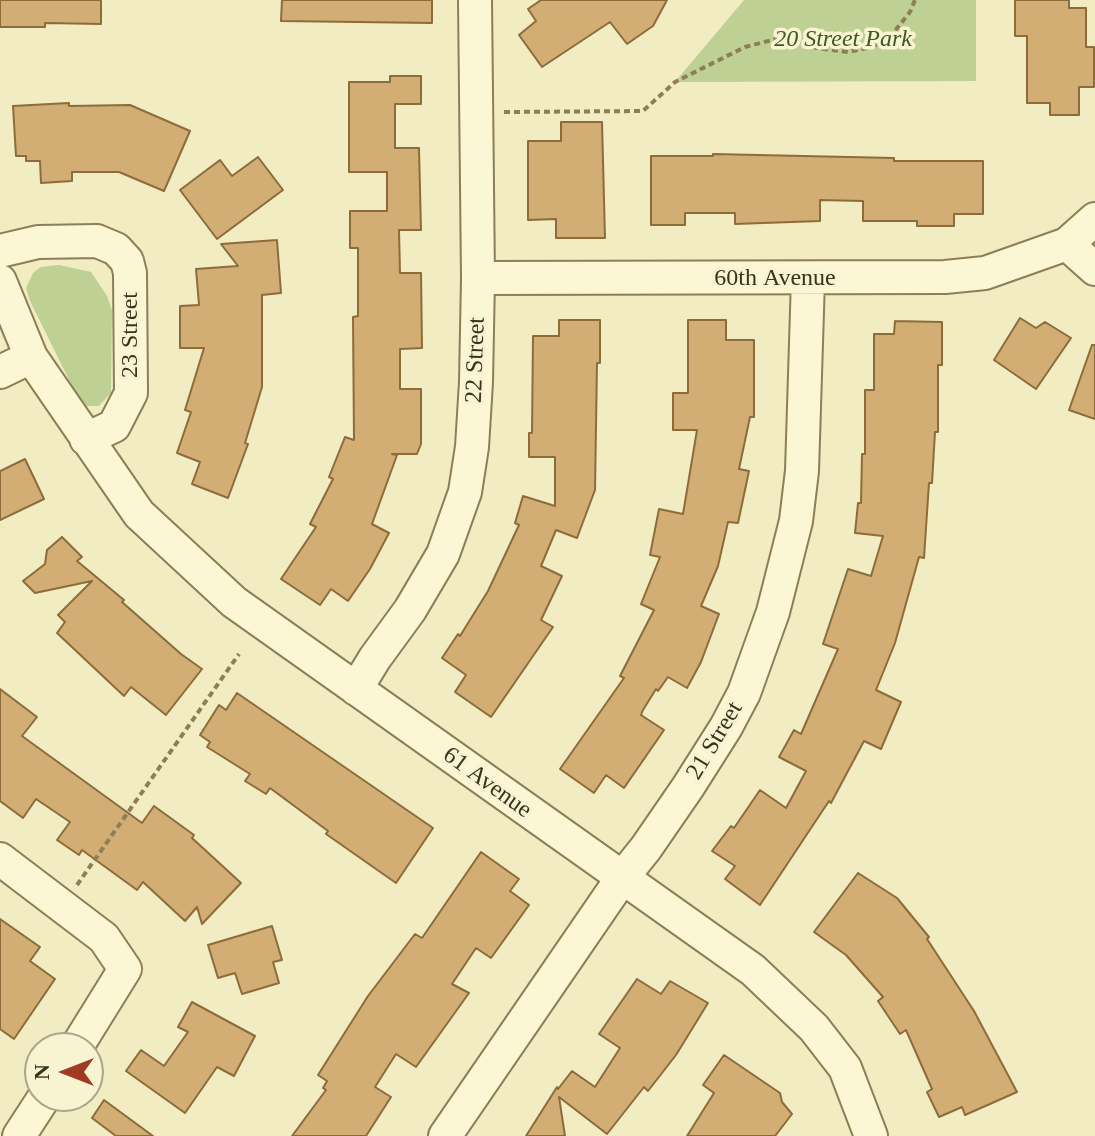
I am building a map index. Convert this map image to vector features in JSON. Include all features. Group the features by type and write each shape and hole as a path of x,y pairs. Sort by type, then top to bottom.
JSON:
{"street":[{"name":"22 Street","path":"356,689 410,610 443,554 465,492 475,408 478,278 475,0"},
{"path":"1095,219 1067,244 1095,269"},
{"name":"23 Street","path":"0,251 38,242 97,241 116,249 127,261 130,273 131,393 114,426 86,439"},
{"name":"60th Avenue","path":"478,278 945,277 985,273 1067,244"},
{"name":"21 Street","path":"445,1136 622,878 650,843 726,727 744,693 773,612 796,521 802,471 808,279"},
{"path":"0,281 31,357 86,439"},
{"path":"0,372 31,357"},
{"name":"61 Avenue","path":"86,439 139,514 234,602 753,970 786,998 845,1068 871,1136"},
{"path":"0,859 104,938 125,969 86,1032"},
{"path":"19,1136 35,1112"}],"path":[{"path":"503,112 643,111 675,82 745,47 780,38 848,52 872,47 890,37 910,12 915,0"},
{"path":"75,887 239,654"}],"green space":[{"name":"20 Street Park","path":"744,0 976,0 976,81 675,82"},
{"path":"59,265 91,272 112,310 111,393 99,406 87,406 78,398 26,288 33,273 41,267"}],"building":[{"path":"0,0 101,0 101,24 45,23 45,27 0,27"},
{"path":"282,0 432,0 432,23 281,21"},
{"path":"541,0 667,0 653,26 627,44 610,22 542,67 519,35 536,21 528,9"},
{"path":"1015,0 1069,0 1069,8 1086,8 1086,47 1094,47 1094,87 1079,87 1079,115 1050,115 1050,103 1027,103 1027,36 1015,36"},
{"path":"390,76 421,76 421,104 395,104 395,148 419,148 421,230 399,230 400,273 421,273 422,348 400,349 400,389 421,389 421,444 417,454 392,454 397,455 372,524 389,533 370,569 348,601 331,589 320,605 281,579 316,527 310,524 333,479 329,477 345,437 354,440 353,317 358,316 358,248 350,248 350,211 387,211 387,172 349,172 349,82 390,82"},
{"path":"69,103 69,106 130,105 190,131 164,191 119,172 72,172 72,181 41,183 40,161 26,161 26,156 16,156 13,106"},
{"path":"561,122 602,122 605,238 556,238 556,219 528,220 528,141 561,141"},
{"path":"713,154 983,161 983,214 954,214 954,226 917,226 917,221 863,221 863,201 820,200 820,221 735,224 735,213 685,213 685,225 651,225 651,156"},
{"path":"258,157 283,190 217,239 180,190 220,160 232,176"},
{"path":"277,240 281,293 262,295 262,387 245,443 248,444 228,498 192,484 200,462 177,453 191,412 185,410 204,348 180,348 180,306 199,305 196,269 238,266 221,244"},
{"path":"1020,318 1036,328 1045,322 1071,338 1036,389 994,360"},
{"path":"559,320 600,320 595,490 577,538 556,530 541,566 562,576 541,620 553,627 491,717 455,692 466,675 442,658 488,591 519,525 515,523 523,496 555,506 555,457 529,457 529,433 532,433 533,336 559,336"},
{"path":"688,320 726,320 726,340 754,340 754,417 750,417 739,469 749,471 738,523 728,522 718,566 701,606 719,614 701,662 687,688 668,677 643,710 641,715 664,730 624,788 606,775 594,793 560,769 624,678 620,676 654,610 641,604 660,557 650,555 659,509 683,514 697,430 673,430 673,393 688,393"},
{"path":"895,321 942,322 942,365 938,365 938,432 935,432 932,483 929,483 924,558 919,557 895,643 876,690 901,702 881,749 864,741 831,803 829,801 760,905 725,879 735,866 712,851 731,826 734,828 760,790 786,808 806,771 779,757 794,730 801,734 838,649 823,644 848,569 871,576 883,536 855,533 858,503 861,503 862,454 865,454 865,390 874,390 874,334 894,334"},
{"path":"1092,345 1095,345 1095,419 1069,410"},
{"path":"25,459 44,499 0,520 0,471"},
{"path":"62,537 82,557 77,561 202,669 166,715 131,687 124,696 57,633 65,622 58,615 92,581 35,593 23,581 45,564 47,550"},
{"path":"0,689 37,717 22,736 142,823 154,806 194,835 192,838 241,883 202,924 197,907 185,921 143,882 137,890 82,850 79,855 57,840 70,822 36,799 23,818 0,801"},
{"path":"237,693 433,828 396,883 326,834 328,831 270,788 266,794 245,781 250,774 207,747 210,742 200,735 219,705 226,710"},
{"path":"481,852 519,879 510,891 529,905 491,958 476,948 452,984 469,993 416,1067 396,1054 375,1087 391,1097 366,1136 292,1136 326,1090 323,1088 327,1081 318,1075 368,996 415,934 422,938"},
{"path":"858,873 897,898 929,937 927,939 974,1011 1017,1092 965,1115 962,1107 939,1117 927,1092 932,1089 906,1030 900,1034 878,1001 883,997 846,955 814,932"},
{"path":"0,919 40,947 30,961 55,979 14,1039 0,1029"},
{"path":"272,926 282,960 273,962 279,983 242,994 235,973 218,978 208,945"},
{"path":"637,979 661,994 670,981 708,1003 676,1055 648,1091 644,1087 607,1134 559,1097 565,1136 526,1136 557,1087 572,1071 595,1087 620,1048 599,1034"},
{"path":"192,1002 255,1036 234,1076 217,1067 185,1113 126,1071 141,1050 164,1066 188,1032 178,1027"},
{"path":"724,1055 780,1093 782,1102 792,1114 775,1136 687,1136 714,1093 703,1085"},
{"path":"104,1100 153,1136 116,1136 92,1118 96,1112 104,1112"}]}
